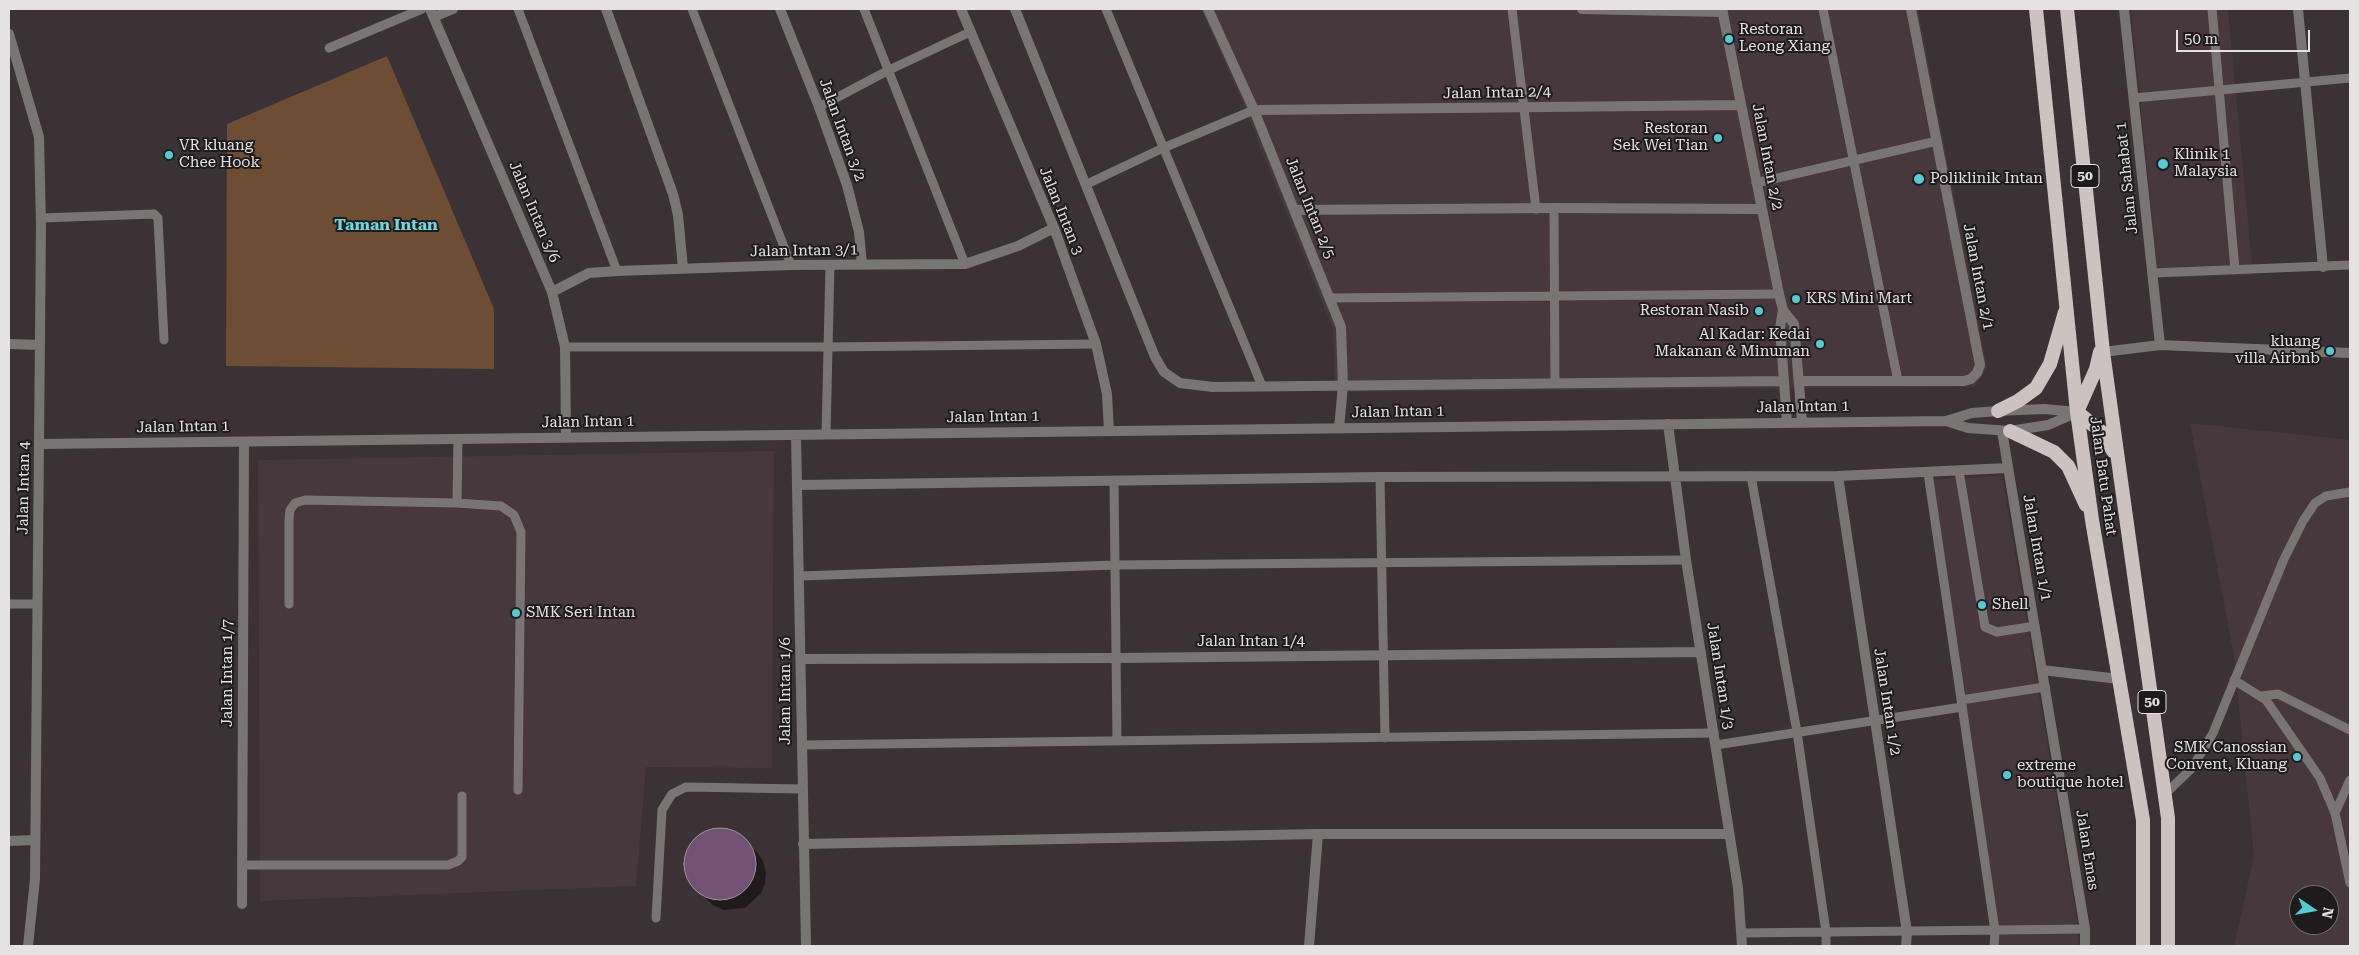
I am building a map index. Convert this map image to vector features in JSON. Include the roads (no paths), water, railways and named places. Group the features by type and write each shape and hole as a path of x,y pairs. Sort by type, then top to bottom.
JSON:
{"highway":[{"name":"Jalan Batu Pahat","path":"2036,9 2077,412 2092,520 2143,820 2143,946"},
{"name":"Jalan Batu Pahat","path":"2067,9 2103,348 2168,818 2168,946"},
{"path":"1998,411 2018,401 2036,388 2050,364 2067,304"},
{"path":"2103,348 2077,412 2103,433 2118,460"},
{"path":"2006,431 2054,452 2068,466 2092,520"}],"street":[{"path":"432,13 453,9"},
{"path":"606,9 673,194 678,215 683,268"},
{"name":"Jalan Intan 3/2","path":"780,9 820,107 847,185 859,232 862,265"},
{"name":"Jalan Intan 3","path":"960,9 1054,228 1096,344 1107,394 1109,431"},
{"name":"Jalan Intan 1","path":"1015,9 1155,357 1164,372 1180,383 1213,387 1784,381"},
{"name":"Jalan Intan 2/5","path":"1208,9 1254,110 1341,327 1343,386 1339,428"},
{"path":"1582,9 1723,10"},
{"name":"Jalan Intan 2/1","path":"1799,381 1964,381 1971,380 1977,374 1980,365 1911,9"},
{"name":"Jalan Sahabat 1","path":"2124,9 2160,345"},
{"path":"2298,9 2323,266"},
{"name":"Jalan Intan 2/2","path":"1723,10 1756,183 1783,310 1780,328 1786,422"},
{"name":"Jalan Intan 3/6","path":"432,13 552,292 565,347 566,438"},
{"name":"Jalan Intan 4","path":"9,34 39,137 41,218 35,879 28,946"},
{"name":"Jalan Intan 2/4","path":"1254,110 1741,105"},
{"path":"1294,210 1762,209"},
{"name":"Jalan Intan 3/1","path":"552,292 589,273 617,271 791,265 965,264 1018,246 1054,228"},
{"name":"Jalan Intan 2/2","path":"1783,310 1794,324 1802,422"},
{"path":"9,344 40,345"},
{"path":"2103,348 2160,345 2350,353"},
{"name":"Jalan Intan 1","path":"40,444 1946,420 1972,413 1998,411 2044,410 2077,412"},
{"name":"Jalan Intan 1","path":"1946,420 1968,428 2006,431 2048,425 2077,412"},
{"name":"Jalan Intan 1/3","path":"1668,424 1686,560 1738,888 1742,946"},
{"name":"Jalan Intan 1/1","path":"2006,431 2008,468 2042,670"},
{"name":"Jalan Intan 1/6","path":"796,435 802,659 802,789 806,946"},
{"name":"Jalan Intan 1/7","path":"242,904 244,442"},
{"path":"798,485 1674,475 1838,476 2008,468"},
{"name":"Jalan Intan 1/2","path":"1838,476 1907,932 1906,946"},
{"name":"Jalan Intan 1/4","path":"802,659 1385,656 1701,652"},
{"path":"2042,670 2119,679"},
{"name":"Jalan Emas","path":"2042,670 2085,929 2084,946"},
{"path":"803,844 1318,834 1729,834"},
{"path":"1309,946 1318,834"},
{"path":"9,841 35,840"}],"lane":[{"path":"329,48 422,9"},
{"path":"518,9 617,271"},
{"path":"692,9 791,265"},
{"path":"864,9 965,264"},
{"path":"1106,9 1262,386"},
{"path":"1512,9 1536,209"},
{"path":"1823,9 1898,380"},
{"path":"2212,9 2235,270"},
{"path":"820,107 889,70 970,32"},
{"path":"2134,98 2350,78"},
{"path":"1087,184 1163,148 1254,110"},
{"path":"1756,183 1937,141"},
{"path":"1554,208 1555,382"},
{"path":"41,218 154,214 158,218 164,340"},
{"path":"826,434 830,265"},
{"path":"2152,273 2350,266"},
{"path":"1330,298 1779,294"},
{"path":"565,347 1096,344"},
{"path":"456,503 458,439"},
{"path":"1959,471 1985,628 1997,632 2035,626"},
{"path":"1928,473 1995,931 1994,946"},
{"path":"1751,476 1797,732 1826,932 1826,946"},
{"path":"1380,478 1380,562 1385,656 1385,738"},
{"path":"1114,481 1117,739"},
{"path":"2165,794 2192,768 2202,754 2284,558 2303,521 2315,503 2326,496 2350,492"},
{"path":"290,604 289,519 290,510 295,503 305,500 456,503 501,506 514,514 522,532 518,790"},
{"path":"800,576 1115,565 1686,560"},
{"path":"9,604 37,604"},
{"path":"2234,680 2261,696 2320,778 2335,813 2350,883"},
{"path":"1716,744 1874,720 2045,688"},
{"path":"2261,696 2278,694 2350,730"},
{"path":"802,745 1117,739 1385,738 1714,733"},
{"path":"2335,813 2350,780"},
{"path":"656,918 662,810 672,794 686,786 802,789"},
{"path":"242,866 448,865 462,857 462,796"},
{"path":"1741,933 2085,929"}],"place":[{"name":"Restoran Leong Xiang","path":"1729,39"},
{"name":"Restoran Sek Wei Tian","path":"1718,138"},
{"name":"VR kluang Chee Hook","path":"169,155"},
{"name":"Klinik 1 Malaysia","path":"2163,164"},
{"name":"Poliklinik Intan","path":"1919,179"},
{"name":"KRS Mini Mart","path":"1796,299"},
{"name":"Restoran Nasib","path":"1759,311"},
{"name":"Al Kadar: Kedai Makanan & Minuman","path":"1820,344"},
{"name":"kluang villa Airbnb","path":"2330,351"},
{"name":"Shell","path":"1982,605"},
{"name":"SMK Seri Intan","path":"516,613"},
{"name":"SMK Canossian Convent, Kluang","path":"2297,757"},
{"name":"extreme boutique hotel","path":"2007,775"}],"district":[{"name":"Taman Intan","path":"386,225"}]}
